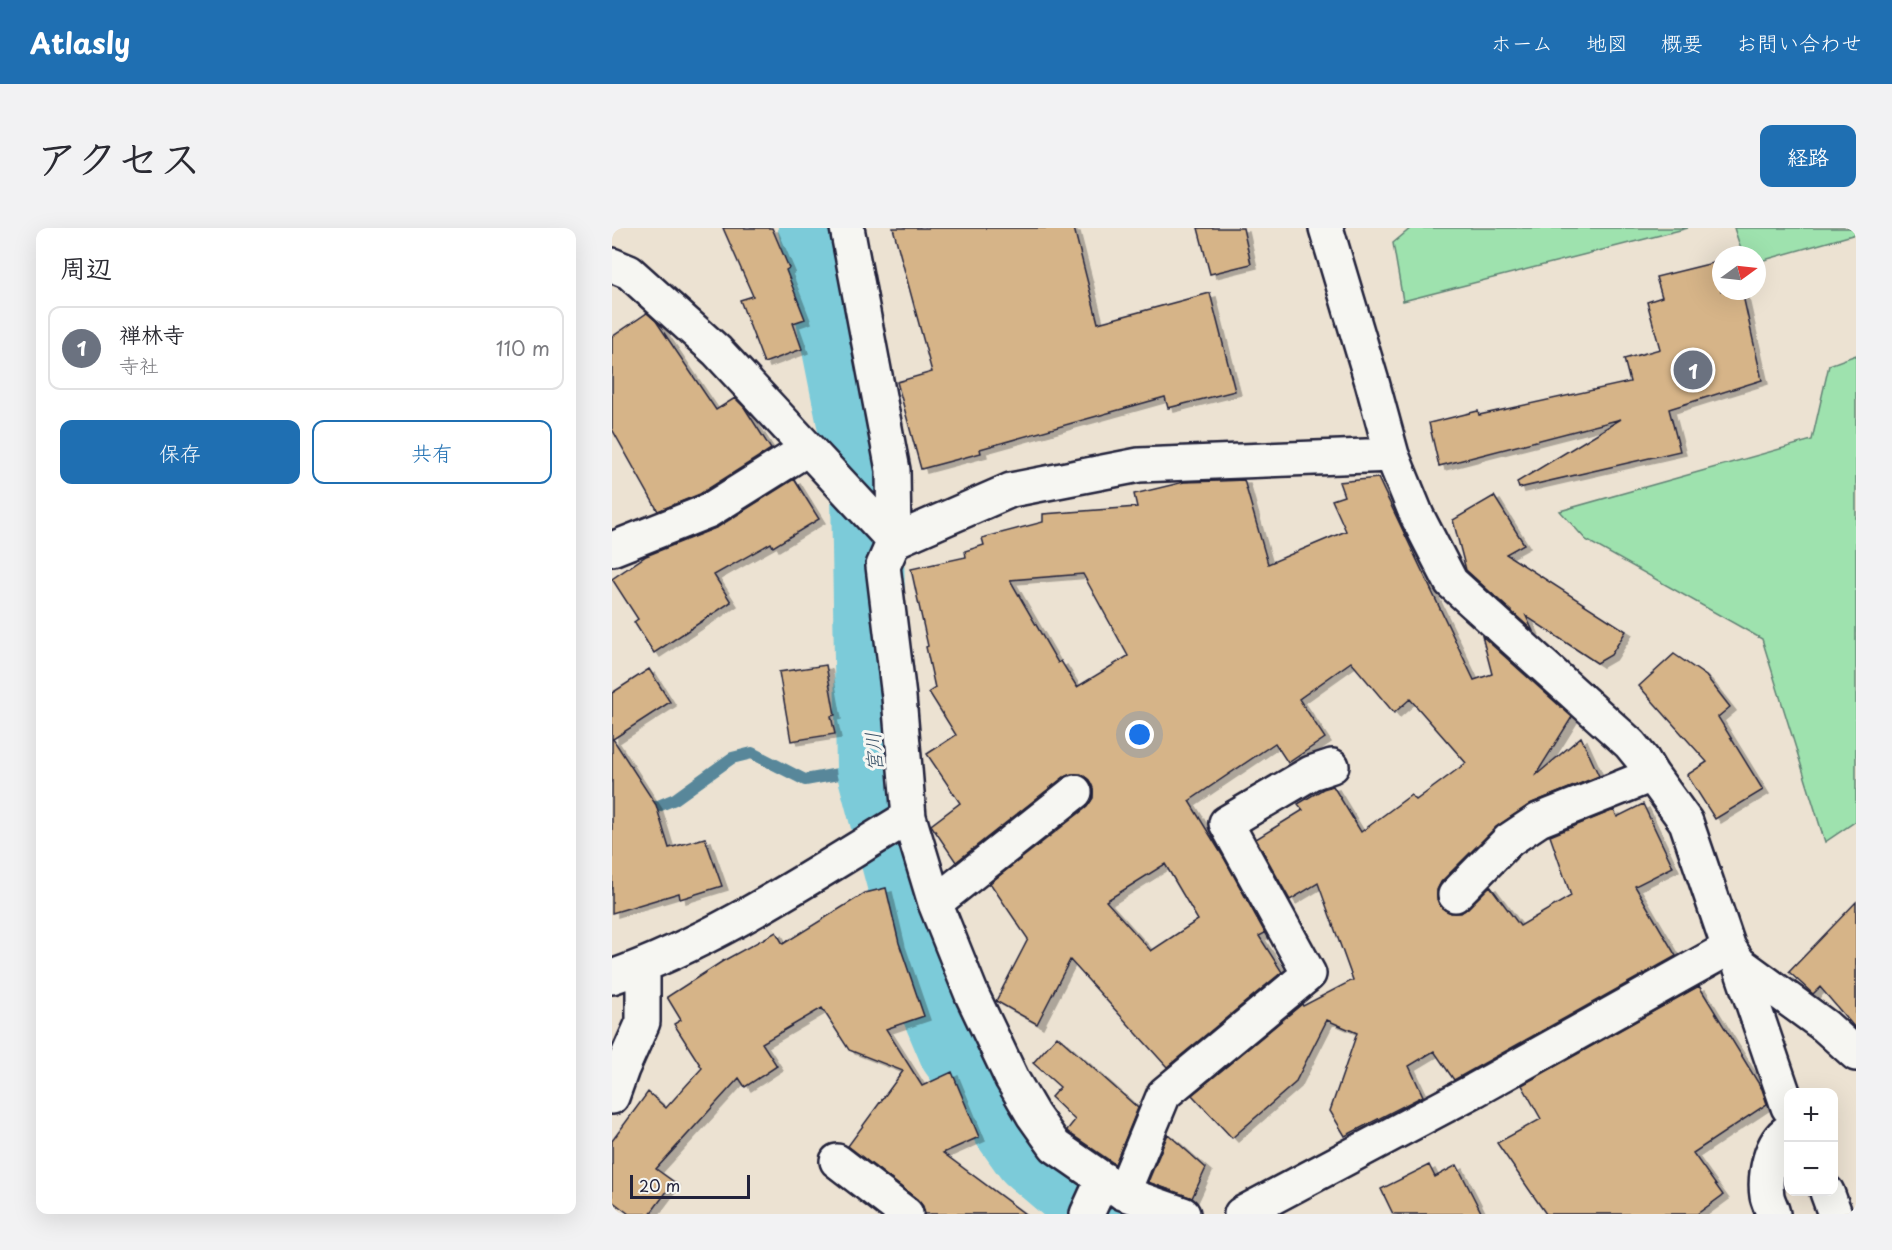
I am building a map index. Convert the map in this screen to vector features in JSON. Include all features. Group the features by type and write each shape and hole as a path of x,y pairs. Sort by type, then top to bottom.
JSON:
{"street":[{"path":"847,228 893,470 894,541 883,566 899,697 909,817 935,903 972,995 1033,1115 1055,1146 1113,1186 1183,1214"},
{"path":"1326,228 1392,455 1417,516 1451,582 1630,744 1686,822 1784,1096"},
{"path":"612,265 629,272 717,351 894,541"},
{"path":"612,549 708,511 807,449"},
{"path":"894,541 1011,490 1139,465 1392,455"},
{"path":"1087,1214 1113,1186 1164,1094 1309,974 1226,823 1311,773 1332,766"},
{"path":"1455,895 1509,840 1539,820 1652,776"},
{"path":"935,903 1075,792"},
{"path":"612,977 643,966 728,926 909,817"},
{"path":"1734,955 1825,1026 1856,1054"},
{"path":"1241,1214 1734,955"},
{"path":"612,1097 643,1022 643,966"},
{"path":"1773,1214 1767,1197 1767,1180 1772,1154 1784,1134"},
{"path":"837,1161 906,1214"},
{"path":"1829,1196 1835,1214"}],"green space":[{"path":"1411,228 1688,228 1403,301 1393,243"},
{"path":"1734,228 1853,228 1856,234 1766,259 1766,246 1740,246"},
{"path":"1856,355 1856,821 1825,842 1762,639 1586,540 1560,511 1812,440 1829,365"}],"building":[{"path":"723,228 772,228 789,268 786,270 805,319 793,323 802,349 764,363 740,300 753,296"},
{"path":"893,228 1074,228 1098,323 1210,293 1235,391 1168,408 1165,397 980,449 981,453 921,469 897,382 932,372"},
{"path":"1198,228 1243,228 1251,264 1210,274"},
{"path":"1712,263 1712,300 1744,300 1762,380 1669,409 1680,451 1519,488 1517,482 1621,419 1439,466 1429,423 1478,411 1479,415 1630,382 1624,359 1660,349 1647,302 1662,297 1656,277"},
{"path":"647,313 656,321 716,410 735,398 744,407 771,449 700,494 658,511 612,429 612,337"},
{"path":"1378,478 1474,680 1492,674 1482,636 1572,717 1535,776 1581,737 1599,776 1532,803 1496,827 1441,882 1437,890 1437,899 1442,908 1451,913 1461,913 1490,886 1520,926 1571,896 1550,836 1614,810 1617,817 1643,804 1673,867 1635,886 1676,956 1454,1080 1434,1051 1409,1066 1423,1096 1345,1136 1330,1111 1357,1033 1327,1020 1295,1083 1232,1138 1192,1095 1302,1004 1303,1006 1353,980 1318,883 1290,900 1256,839 1303,810 1298,804 1323,789 1333,786 1361,832 1411,795 1416,800 1466,763 1410,699 1394,713 1351,662 1299,699 1325,738 1288,763 1275,743 1189,801 1224,858 1265,933 1259,936 1282,972 1167,1067 1070,960 1037,1024 996,1001 1028,939 990,883 1087,807 1093,798 1093,789 1089,780 1081,774 1064,777 956,862 931,825 960,803 927,754 956,735 929,692 935,688 911,569 966,557 965,551 984,545 982,538 1043,522 1043,514 1137,507 1134,494 1184,482 1244,480 1268,564 1346,531 1332,500 1344,496 1339,482","holes":["1083,574 1128,656 1077,687 1061,661 1058,663 1010,580","1165,864 1198,920 1151,951 1106,901"]},
{"path":"794,479 819,519 773,547 771,543 714,575 731,602 654,653 634,622 638,619 612,579 646,556 718,527"},
{"path":"1494,496 1524,544 1506,554 1626,631 1611,655 1597,663 1526,616 1533,631 1466,570 1453,520"},
{"path":"1674,654 1706,676 1730,707 1718,717 1763,790 1715,819 1687,775 1707,762 1639,686"},
{"path":"826,665 835,715 831,716 835,734 791,741 779,672"},
{"path":"649,669 670,702 613,739 656,805 669,848 705,838 722,886 680,899 679,893 612,913 612,693"},
{"path":"886,888 899,943 924,1016 886,1029 922,1086 952,1072 979,1137 943,1153 1025,1214 925,1214 923,1206 917,1199 848,1146 903,1071 849,1050 822,1008 762,1043 777,1066 745,1087 739,1078 656,1169 674,1182 650,1214 629,1214 612,1201 612,1141 648,1092 666,1108 702,1068 674,1024 681,1020 667,997 723,961 776,932 783,944 865,893"},
{"path":"1856,902 1856,1029 1820,987 1813,994 1789,972"},
{"path":"1699,986 1762,1089 1767,1104 1693,1153 1723,1195 1697,1214 1546,1214 1497,1143 1541,1119 1522,1085"},
{"path":"1057,1036 1138,1108 1115,1164 1068,1132 1067,1130 1075,1120 1051,1097 1060,1087 1033,1063"},
{"path":"1168,1134 1206,1168 1192,1198 1148,1182"},
{"path":"1429,1165 1435,1177 1457,1165 1482,1214 1393,1214 1381,1189"}],"waterway":[{"name":"宮川","path":"814,228 867,493 872,768 936,1007 955,1052 1029,1156 1097,1214"},
{"path":"644,812 675,799 732,758 752,753 805,780 872,768"}],"place":[{"name":"禅林寺","path":"1693,370"}]}
